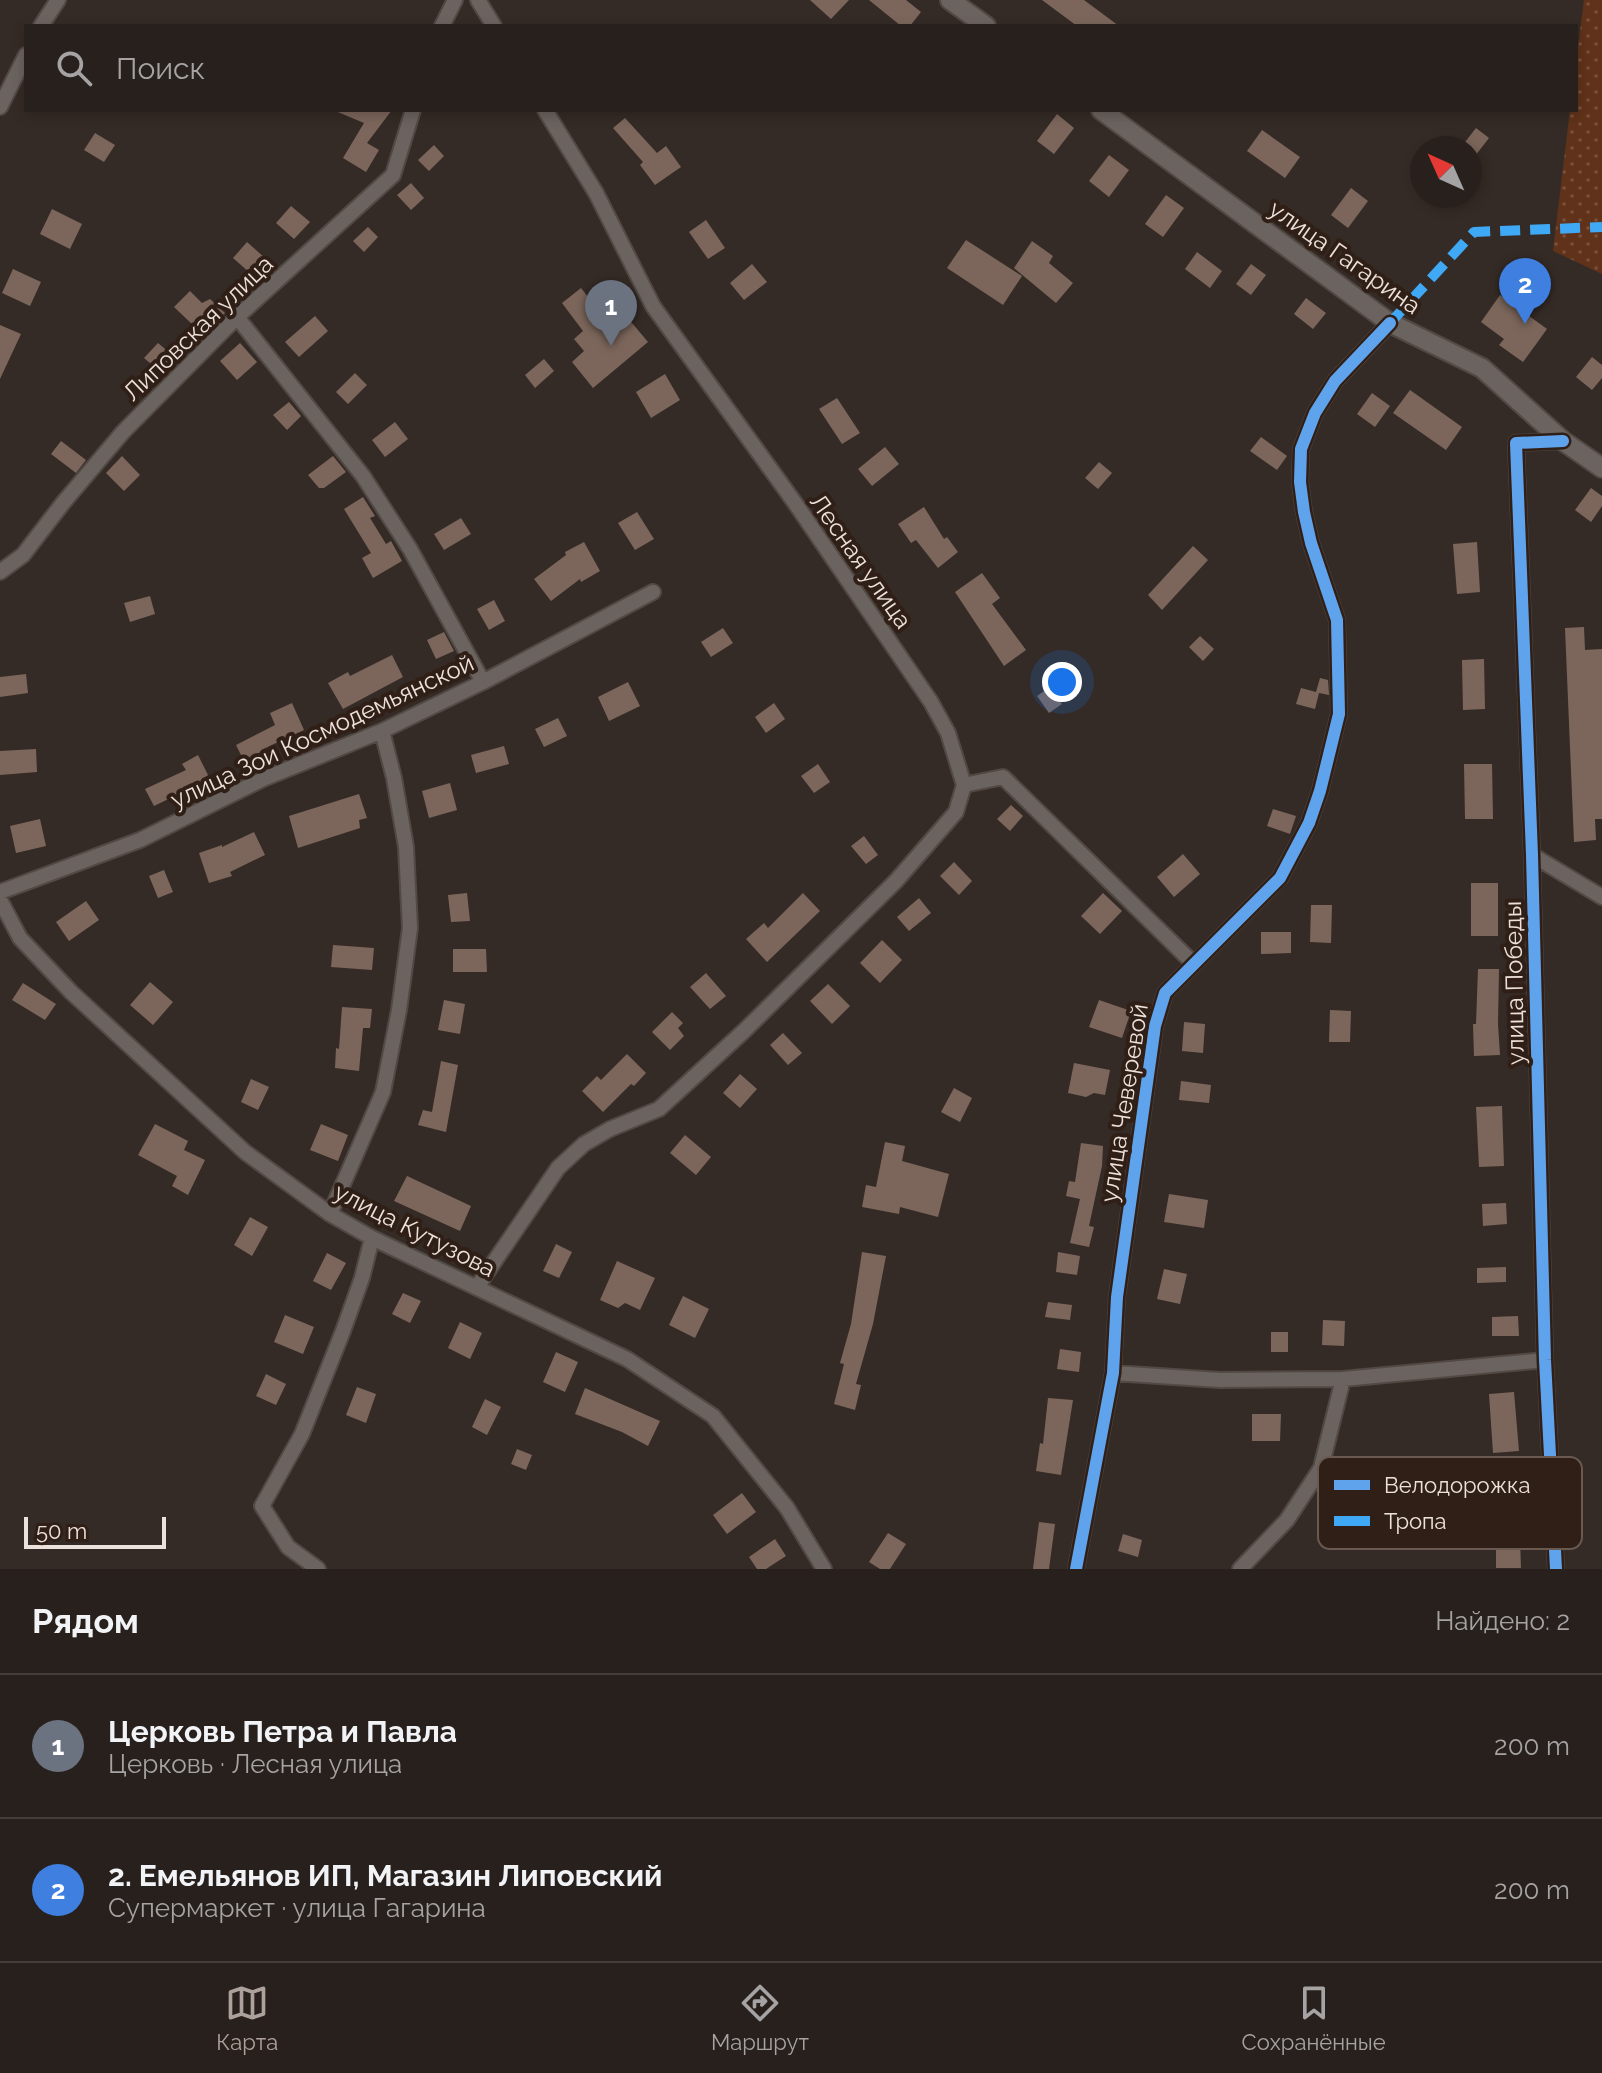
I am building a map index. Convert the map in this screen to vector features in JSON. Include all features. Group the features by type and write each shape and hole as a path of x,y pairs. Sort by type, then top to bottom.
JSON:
{"street":[{"path":"42,24 58,0"},
{"path":"443,24 455,0"},
{"path":"478,0 493,24"},
{"path":"950,0 983,24"},
{"path":"0,107 24,59"},
{"name":"Липовская улица","path":"0,572 23,555 123,432 237,317 393,175 412,112"},
{"name":"Лесная улица","path":"546,112 596,193 653,306 795,503 931,702 948,733 964,785"},
{"name":"улица Гагарина","path":"1104,112 1390,323 1482,368 1563,441 1602,468"},
{"path":"237,317 363,476 410,549 483,682"},
{"name":"улица Чеверевой","path":"1076,1569 1113,1373 1117,1297 1155,1026 1165,993 1280,878 1309,823 1320,791 1339,714 1337,620 1304,512 1300,482 1301,449 1315,413 1335,381 1390,323"},
{"name":"улица Победы","path":"1550,1457 1516,443 1563,441"},
{"name":"улица Зои Космодемьянской","path":"0,892 140,840 263,779 382,731 483,682 653,592"},
{"path":"330,1214 383,1092 399,1010 410,928 406,847 382,731"},
{"path":"477,1287 558,1168 584,1144 610,1129 659,1109 744,1031 896,881 956,812 964,785 1003,777 1193,963"},
{"path":"1532,855 1602,897"},
{"name":"улица Кутузова","path":"0,900 20,938 71,992 245,1152 330,1214 372,1238 627,1359 713,1416 787,1508 824,1569"},
{"path":"318,1569 288,1547 262,1506 302,1434 352,1304 372,1238"},
{"path":"1113,1373 1220,1380 1343,1379 1545,1360"},
{"path":"1324,1457 1343,1379"},
{"path":"1240,1569 1287,1520 1318,1473"},
{"name":"улица Победы","path":"1555,1549 1556,1569"}],"shaded area":[{"path":"1584,0 1602,0 1602,274 1553,251 1570,112 1578,112 1578,47"}],"building":[{"path":"810,0 849,0 831,19"},
{"path":"869,0 906,0 921,12 912,24 899,24"},
{"path":"1042,0 1084,0 1116,24 1074,24"},
{"path":"338,112 390,112 367,143 379,150 366,172 343,158 364,123"},
{"path":"1057,114 1074,128 1054,154 1037,141"},
{"path":"625,118 657,153 666,146 681,167 655,185 640,165 643,162 613,128"},
{"path":"1476,128 1489,138 1482,147 1482,136 1470,136"},
{"path":"1262,130 1300,157 1285,178 1247,151"},
{"path":"95,133 115,145 104,162 84,150"},
{"path":"434,145 444,156 429,171 418,160"},
{"path":"1109,155 1129,170 1109,197 1089,181"},
{"path":"411,183 424,198 411,210 397,195"},
{"path":"1351,188 1368,201 1348,228 1331,215"},
{"path":"1166,195 1184,208 1163,237 1145,224"},
{"path":"291,206 310,222 294,239 276,223"},
{"path":"52,209 82,224 70,249 40,234"},
{"path":"706,220 725,248 708,259 689,232"},
{"path":"368,227 378,237 364,252 353,241"},
{"path":"966,240 1022,276 1003,305 947,268"},
{"path":"1032,241 1053,256 1049,263 1073,283 1056,303 1014,268"},
{"path":"247,242 273,265 259,281 233,258"},
{"path":"1197,252 1222,271 1210,288 1185,269"},
{"path":"752,264 767,282 744,300 730,283"},
{"path":"1251,264 1266,275 1251,295 1236,284"},
{"path":"13,269 41,282 30,306 2,293"},
{"path":"581,288 602,315 616,304 648,342 593,388 572,362 584,351 574,339 583,331 562,303"},
{"path":"190,291 202,303 210,299 225,313 213,326 202,316 193,325 174,307"},
{"path":"1500,295 1547,329 1523,362 1499,345 1504,339 1481,322"},
{"path":"1306,298 1326,313 1313,329 1294,314"},
{"path":"315,316 328,331 299,357 285,342"},
{"path":"0,325 21,334 0,379"},
{"path":"158,343 176,358 163,374 144,358"},
{"path":"240,343 257,362 237,380 220,361"},
{"path":"1592,357 1602,365 1602,378 1592,390 1576,377"},
{"path":"544,359 554,371 535,388 525,375"},
{"path":"355,373 367,385 348,404 336,392"},
{"path":"665,374 680,400 651,418 636,392"},
{"path":"1410,390 1462,427 1446,450 1393,413"},
{"path":"1372,393 1390,406 1375,427 1357,414"},
{"path":"837,398 860,433 842,444 819,409"},
{"path":"289,402 301,416 287,430 273,415"},
{"path":"395,422 408,439 385,457 372,440"},
{"path":"1261,437 1287,456 1277,470 1250,451"},
{"path":"61,441 86,460 76,473 51,454"},
{"path":"885,447 899,464 872,486 858,469"},
{"path":"122,456 140,475 124,491 106,473"},
{"path":"333,456 346,472 324,488 319,488 308,475"},
{"path":"1099,462 1112,473 1098,489 1085,478"},
{"path":"1591,488 1602,496 1602,506 1591,522 1575,510"},
{"path":"363,497 375,516 370,518 386,544 391,541 402,561 373,578 362,558 371,553 344,509"},
{"path":"924,507 944,539 947,537 958,552 938,568 916,540 911,543 898,524"},
{"path":"637,512 654,539 635,550 618,523"},
{"path":"461,518 471,534 444,550 434,534"},
{"path":"584,542 600,571 581,582 580,579 551,601 534,579 566,555 565,552"},
{"path":"1477,542 1480,592 1457,594 1453,544"},
{"path":"1193,546 1208,560 1162,610 1148,595"},
{"path":"982,573 1000,598 992,604 1026,650 1004,666 955,592"},
{"path":"150,596 155,614 130,622 124,603"},
{"path":"494,600 505,621 489,630 477,609"},
{"path":"1584,627 1585,650 1602,649 1602,819 1595,819 1596,840 1574,842 1565,628"},
{"path":"723,628 733,643 711,657 701,642"},
{"path":"444,632 454,651 436,659 427,640"},
{"path":"1200,636 1214,649 1203,661 1189,647"},
{"path":"392,655 403,677 343,709 328,683 348,672 350,676"},
{"path":"1484,659 1485,709 1463,710 1462,660"},
{"path":"26,674 28,693 0,697 0,677"},
{"path":"1320,678 1328,680 1329,695 1319,693 1315,709 1296,704 1301,688 1316,692"},
{"path":"628,682 640,706 609,721 598,697"},
{"path":"1050,687 1062,704 1049,713 1037,696"},
{"path":"292,703 304,730 244,761 236,745 275,725 270,713"},
{"path":"774,703 785,719 766,733 755,717"},
{"path":"558,718 567,736 544,747 535,729"},
{"path":"504,746 509,764 476,773 471,755"},
{"path":"36,749 37,772 0,775 0,751"},
{"path":"198,755 210,779 154,806 145,789 186,770 182,764"},
{"path":"818,764 830,782 814,793 801,776"},
{"path":"1464,764 1492,764 1493,819 1465,819"},
{"path":"450,783 457,810 429,818 422,791"},
{"path":"359,794 367,818 359,820 360,828 298,848 289,816"},
{"path":"1011,805 1023,816 1010,831 997,819"},
{"path":"1273,809 1296,816 1290,834 1267,826"},
{"path":"40,819 46,846 16,853 10,826"},
{"path":"254,832 265,855 230,872 232,876 209,883 199,853 222,847"},
{"path":"864,836 878,855 866,864 851,846"},
{"path":"1183,854 1200,874 1174,897 1157,877"},
{"path":"954,862 972,881 959,895 940,876"},
{"path":"164,870 173,892 158,898 149,876"},
{"path":"1471,883 1498,883 1498,936 1471,936"},
{"path":"467,893 470,921 451,922 448,895"},
{"path":"803,893 820,911 767,962 746,939 764,923 768,928"},
{"path":"1103,893 1122,911 1100,934 1081,916"},
{"path":"919,898 931,913 909,931 897,917"},
{"path":"86,901 99,920 69,941 56,922"},
{"path":"1311,905 1332,905 1331,943 1310,942"},
{"path":"1261,932 1291,932 1291,953 1261,954"},
{"path":"882,940 902,960 880,983 860,963"},
{"path":"333,945 374,948 372,970 331,967"},
{"path":"453,949 486,949 487,972 453,972"},
{"path":"1478,969 1499,969 1500,1055 1474,1056 1473,1024 1476,1024"},
{"path":"706,973 726,996 710,1009 690,987"},
{"path":"150,982 173,1002 153,1025 130,1005"},
{"path":"23,983 56,1004 45,1020 12,1000"},
{"path":"828,984 850,1006 832,1024 810,1001"},
{"path":"444,1000 465,1004 460,1034 438,1030"},
{"path":"1099,1000 1131,1011 1122,1038 1089,1027"},
{"path":"342,1007 372,1009 370,1028 363,1028 359,1071 335,1068"},
{"path":"1330,1010 1351,1011 1350,1042 1329,1042"},
{"path":"672,1012 683,1023 678,1028 684,1036 670,1050 652,1032"},
{"path":"1184,1022 1205,1024 1203,1053 1182,1051"},
{"path":"783,1033 802,1053 788,1065 770,1045"},
{"path":"627,1054 646,1073 603,1112 582,1091 597,1076 601,1080"},
{"path":"441,1061 458,1065 446,1132 418,1125 423,1110 432,1112"},
{"path":"1074,1063 1110,1070 1105,1095 1094,1093 1086,1097 1068,1093"},
{"path":"740,1074 757,1089 740,1108 723,1093"},
{"path":"251,1079 269,1087 258,1110 241,1102"},
{"path":"1181,1081 1211,1085 1209,1103 1179,1100"},
{"path":"954,1088 972,1098 960,1122 941,1112"},
{"path":"1502,1106 1504,1166 1479,1167 1476,1107"},
{"path":"155,1124 188,1141 184,1150 205,1160 188,1195 172,1186 177,1176 138,1155"},
{"path":"321,1124 348,1135 338,1161 310,1150"},
{"path":"685,1135 711,1157 696,1175 670,1153"},
{"path":"885,1142 905,1146 902,1161 949,1174 938,1217 900,1207 899,1214 862,1207 866,1185 876,1187"},
{"path":"1081,1143 1103,1146 1102,1166 1089,1226 1094,1227 1089,1247 1070,1243 1080,1199 1066,1196 1069,1181 1075,1182"},
{"path":"407,1176 471,1206 460,1231 394,1201"},
{"path":"1169,1194 1208,1200 1204,1228 1164,1222"},
{"path":"1506,1203 1507,1224 1483,1226 1482,1204"},
{"path":"250,1217 268,1227 252,1256 234,1245"},
{"path":"556,1244 572,1252 559,1278 543,1271"},
{"path":"862,1252 886,1256 873,1324 856,1384 861,1385 855,1410 834,1404 844,1364 840,1363 851,1324"},
{"path":"1058,1252 1080,1256 1077,1275 1056,1272"},
{"path":"327,1253 346,1263 331,1290 313,1281"},
{"path":"617,1261 655,1278 640,1310 625,1303 618,1308 600,1300"},
{"path":"1506,1267 1506,1282 1477,1283 1477,1268"},
{"path":"1164,1269 1187,1274 1180,1304 1157,1299"},
{"path":"403,1293 421,1301 410,1323 392,1314"},
{"path":"683,1296 709,1309 695,1338 669,1325"},
{"path":"1048,1302 1072,1305 1070,1320 1045,1317"},
{"path":"285,1315 314,1327 303,1354 274,1342"},
{"path":"1518,1316 1519,1336 1492,1336 1492,1317"},
{"path":"1323,1320 1345,1321 1344,1346 1322,1345"},
{"path":"460,1322 482,1333 470,1359 448,1348"},
{"path":"1271,1332 1288,1332 1288,1352 1271,1352"},
{"path":"1060,1349 1081,1352 1079,1372 1057,1369"},
{"path":"556,1352 578,1362 565,1392 543,1382"},
{"path":"266,1374 286,1384 276,1405 256,1396"},
{"path":"357,1387 376,1394 366,1423 346,1415"},
{"path":"585,1388 660,1421 648,1446 575,1414"},
{"path":"1514,1392 1519,1451 1493,1453 1489,1394"},
{"path":"1048,1398 1073,1400 1061,1475 1036,1471 1040,1443 1043,1444"},
{"path":"485,1399 501,1407 487,1435 472,1427"},
{"path":"1252,1414 1281,1414 1280,1441 1252,1441"},
{"path":"517,1449 532,1455 526,1470 511,1464"},
{"path":"742,1493 756,1512 727,1534 713,1515"},
{"path":"1039,1522 1055,1524 1049,1569 1033,1569"},
{"path":"888,1533 906,1544 890,1569 880,1569 869,1562"},
{"path":"1123,1534 1142,1540 1138,1557 1118,1551"},
{"path":"775,1539 786,1556 766,1569 757,1569 749,1557"},
{"path":"1496,1549 1520,1549 1521,1568 1496,1568"}],"marked path":[{"path":"1390,323 1474,232 1602,227"}],"cycle path":[{"path":"1076,1569 1113,1373 1117,1297 1155,1026 1165,993 1280,878 1309,823 1320,791 1339,714 1337,620 1304,512 1300,482 1301,449 1315,413 1335,381 1390,323"},
{"path":"1550,1457 1516,443 1563,441"},
{"path":"1555,1549 1556,1569"}],"place":[{"name":"2. Емельянов ИП, Магазин Липовский","path":"1525,324"},
{"name":"Церковь Петра и Павла","path":"611,346"}]}
